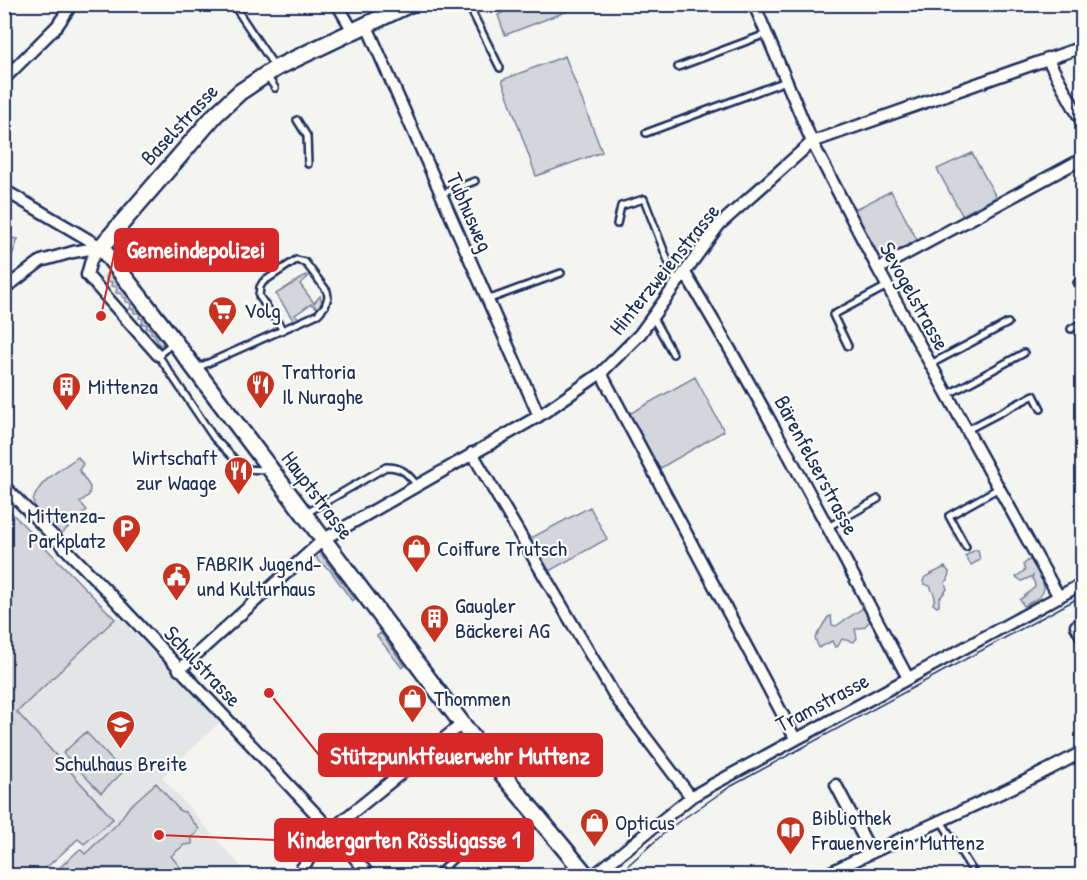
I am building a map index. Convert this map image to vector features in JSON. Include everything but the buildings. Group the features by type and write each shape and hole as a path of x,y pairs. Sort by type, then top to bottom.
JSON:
{"street":[{"path":"4,79 57,26 72,4"},
{"name":"Tubhusweg","path":"337,4 359,28 441,195 538,416"},
{"name":"Baselstrasse","path":"101,247 215,115 240,92 271,71 410,4"},
{"name":"Sevogelstrasse","path":"754,4 812,142 887,286 1059,597"},
{"name":"Hinterzweienstrasse","path":"179,670 324,539 538,416 601,373 640,334 719,225 812,142 1083,47"},
{"path":"1047,58 1083,122"},
{"path":"878,269 1083,159"},
{"path":"4,190 101,247"},
{"path":"4,289 41,261 101,247"},
{"path":"101,247 91,260 87,274 158,355"},
{"name":"Hauptstrasse","path":"101,247 462,724 588,876"},
{"name":"Bärenfelserstrasse","path":"685,273 733,353 908,678"},
{"path":"601,373 795,738"},
{"path":"472,453 616,698 691,797"},
{"name":"Schulstrasse","path":"4,486 107,587 179,670 331,830 370,876"},
{"name":"Tramstrasse","path":"593,876 691,797 795,738 1083,584"},
{"path":"1076,626 1083,637"},
{"path":"296,876 331,830 462,724"},
{"path":"823,876 871,852 1029,782 1083,752"},
{"path":"836,785 871,852"}],"lane":[{"path":"233,4 271,71 275,88"},
{"path":"468,4 500,68"},
{"path":"678,67 766,34"},
{"path":"646,132 786,81"},
{"path":"297,120 307,136 308,164"},
{"path":"441,195 475,181"},
{"path":"617,224 621,207 644,199 677,284"},
{"path":"195,369 318,314 325,306 327,291 305,262 300,260 296,260 271,276 260,287 259,296 282,330"},
{"path":"487,300 561,273"},
{"path":"848,346 833,315 887,286"},
{"path":"652,316 673,354"},
{"path":"930,365 1008,323"},
{"path":"1071,329 1083,323"},
{"path":"174,341 158,355 214,438 244,469 272,470"},
{"path":"947,395 1024,353"},
{"path":"967,430 1034,395 1041,409"},
{"path":"305,514 386,466 399,467 417,485"},
{"path":"966,547 948,516 999,488"},
{"path":"828,527 878,499"},
{"path":"941,821 976,876"},
{"path":"435,876 472,842"},
{"path":"440,870 445,876"}],"shaded area":[{"path":"501,4 583,5 505,35 498,15 504,12"},
{"path":"565,56 602,152 536,176 502,80"},
{"path":"972,153 996,197 962,215 937,169"},
{"path":"891,191 917,240 886,257 875,254 852,211"},
{"path":"9,238 18,239 5,271 5,252"},
{"path":"109,272 163,342 163,344 159,345 151,329 146,328 147,324 142,324 143,319 139,318 140,313 134,313 134,309 130,309 131,303 126,302 122,294 116,293 117,287 111,286 112,282 106,281 106,274"},
{"path":"306,275 308,277 300,284 314,303 320,296 322,303 318,308 311,304 295,315 302,320 292,324 294,321 276,294"},
{"path":"695,377 724,431 659,469 629,414"},
{"path":"78,457 83,464 79,470 90,487 89,495 80,502 87,510 60,535 36,511 33,501 45,481"},
{"path":"4,505 115,619 17,712 113,819 84,844 78,839 38,875 5,875"},
{"path":"590,507 607,539 549,571 531,538"},
{"path":"318,550 355,599 352,601 330,570 318,561 315,553"},
{"path":"978,550 980,560 971,565 965,556"},
{"path":"1030,559 1044,587 1041,595 1024,606 1020,600 1035,587 1033,576 1022,581 1016,577 1025,570 1023,565"},
{"path":"945,567 949,572 948,580 945,582 947,589 939,599 937,607 933,604 935,597 930,586 924,584 923,581 925,577"},
{"path":"863,608 870,615 870,621 864,627 855,629 857,638 854,642 842,639 838,646 835,647 832,641 819,648 815,638 828,617 831,616 832,625 836,626"},
{"name":"Schulhaus Breite","path":"118,616 220,722 162,777 248,875 187,876 185,873 182,876 47,875 66,858 68,860 113,819 17,712"},
{"path":"381,633 405,666 402,668 377,636"},
{"path":"86,732 123,772 101,793 63,753"},
{"path":"156,783 199,829 192,836 192,844 184,845 171,856 185,873 182,875 52,875 80,849 85,854 117,824 129,807"}],"tram line":[{"path":"616,876 671,827 728,788 1082,596"}],"place":[{"name":"Gemeindepolizei","path":"101,316"},
{"name":"Volg","path":"223,336"},
{"name":"Trattoria Il Nuraghe","path":"261,410"},
{"name":"Mittenza","path":"67,412"},
{"name":"Wirtschaft zur Waage","path":"238,496"},
{"name":"Mittenza- Parkplatz","path":"127,554"},
{"name":"Coiffure Trutsch","path":"416,574"},
{"name":"FABRIK Jugend- und Kulturhaus","path":"176,602"},
{"name":"Gaugler Bäckerei AG","path":"434,644"},
{"name":"Stützpunktfeuerwehr Muttenz","path":"269,693"},
{"name":"Thommen","path":"413,724"},
{"name":"Schulhaus Breite","path":"121,750"},
{"name":"Kindergarten Rössligasse 1","path":"159,835"},
{"name":"Opticus","path":"594,848"},
{"name":"Bibliothek Frauenverein Muttenz","path":"791,856"}]}
